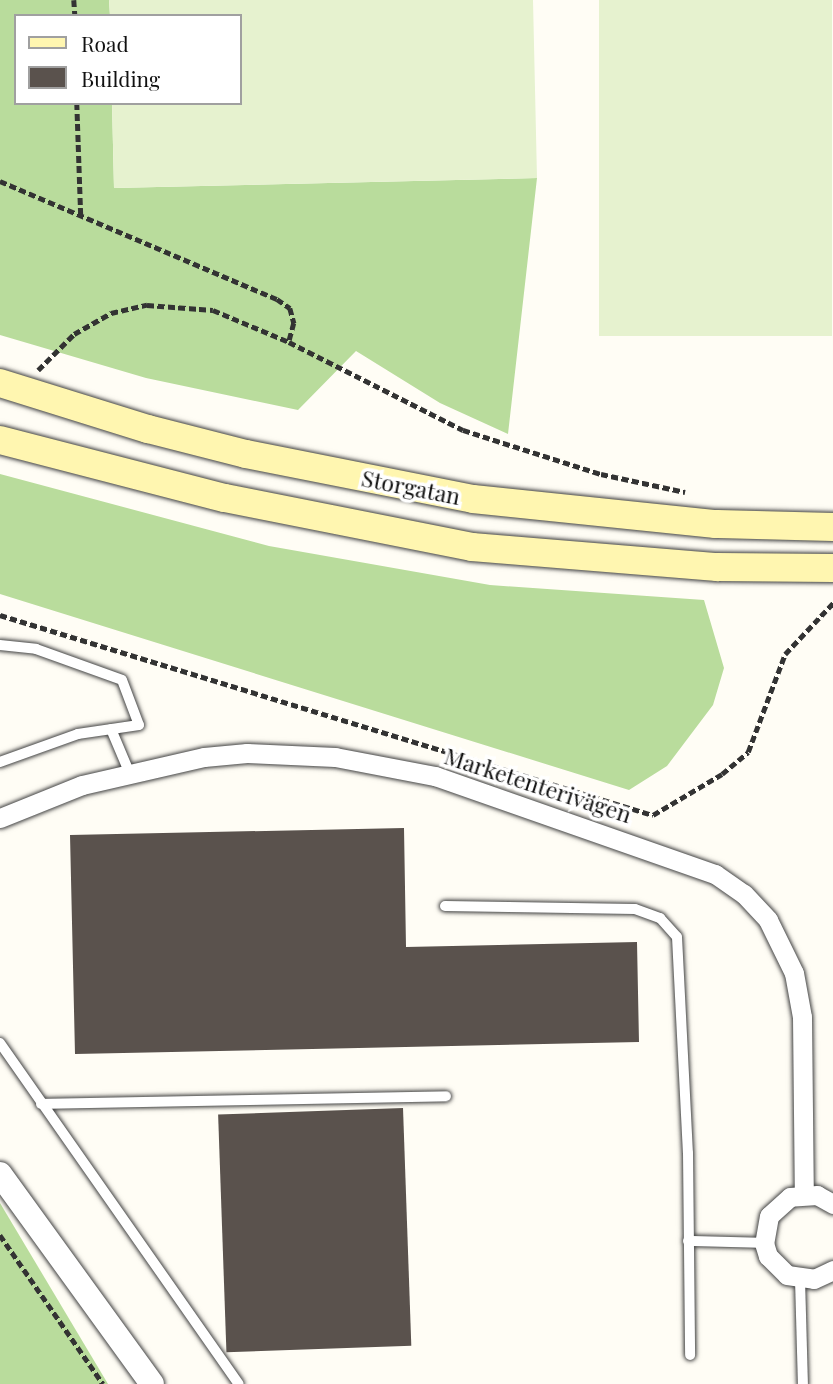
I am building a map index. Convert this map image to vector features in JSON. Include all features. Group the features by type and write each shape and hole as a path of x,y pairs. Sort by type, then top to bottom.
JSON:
{"main road":[{"name":"Storgatan","path":"0,383 234,451 473,499 716,524 833,527"},
{"name":"Storgatan","path":"0,440 225,498 472,547 717,567 833,568"}],"street":[{"name":"Marketenterivägen","path":"0,818 82,785 247,753 388,765 435,776 715,874 744,894 768,920 794,973 802,1017 804,1194"},
{"path":"0,1174 152,1384"},
{"path":"833,1204 804,1194 778,1205 764,1229 764,1243 776,1267 800,1279 814,1279 833,1270"}],"lane":[{"path":"0,645 36,649 121,680 139,725 78,733 0,762"},
{"path":"111,729 130,774"},
{"path":"445,906 635,909 672,928 677,937 684,1029 690,1355"},
{"path":"0,1044 239,1384"},
{"path":"41,1104 446,1096"},
{"path":"688,1241 764,1243"},
{"path":"800,1279 803,1384"}],"path":[{"path":"78,105 81,216"},
{"path":"0,181 277,299 290,308 294,323 289,342"},
{"path":"38,370 74,334 111,313 147,305 213,310 289,342 463,430 601,474 691,494"},
{"path":"0,615 653,815 685,799 748,752 785,654 833,603"},
{"path":"0,1235 103,1384"}],"green space":[{"path":"0,0 109,0 110,14 14,14 14,105 112,105 114,188 537,178 508,434 440,403 356,351 298,410 146,378 0,335"},
{"path":"109,0 533,0 537,178 114,188 112,105 242,105 242,14 110,14"},
{"path":"599,0 832,0 832,336 599,336"},
{"path":"0,474 269,546 490,585 704,600 724,668 713,705 667,766 629,790 0,594"},
{"path":"0,1203 108,1384 0,1384"}],"building":[{"path":"404,828 406,947 637,942 639,1042 75,1054 70,835"},
{"path":"403,1108 411,1346 226,1352 218,1114"}]}
